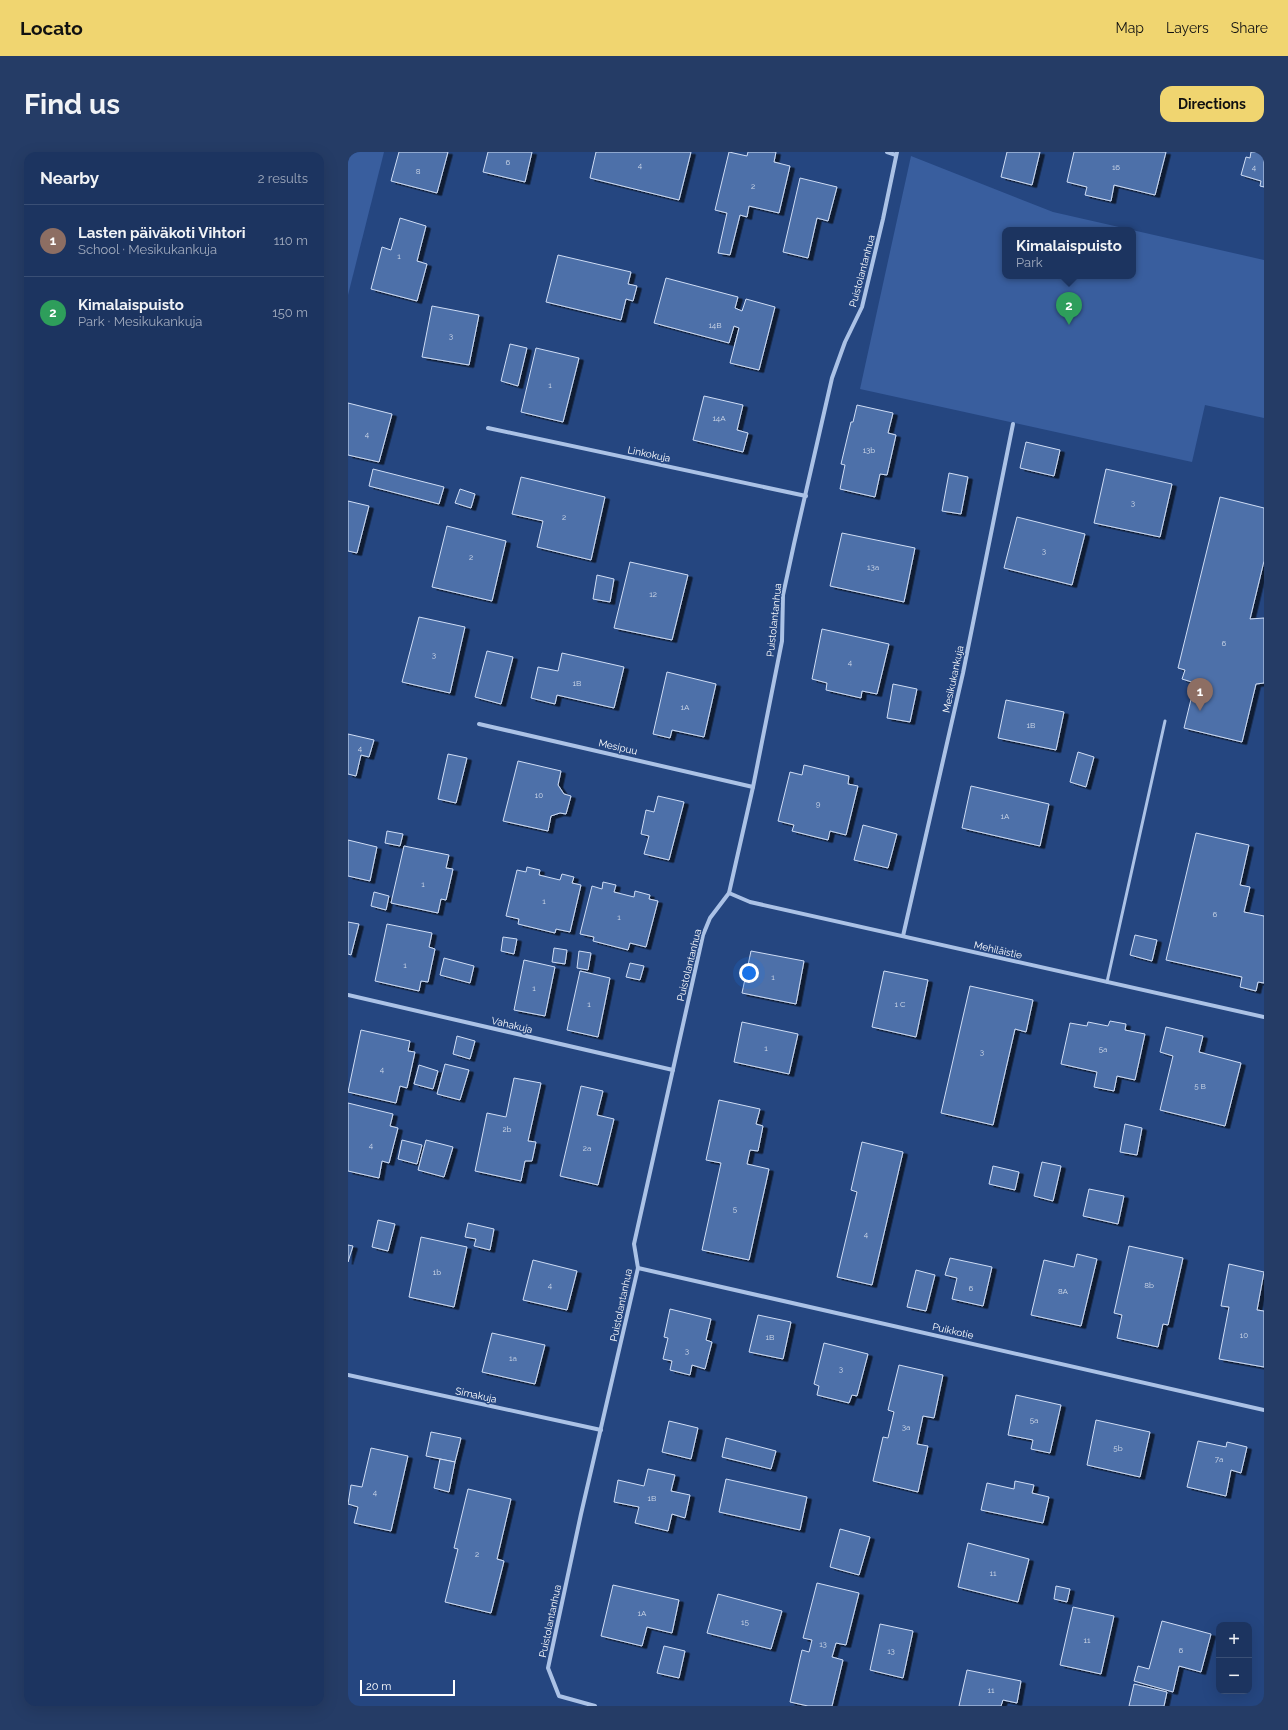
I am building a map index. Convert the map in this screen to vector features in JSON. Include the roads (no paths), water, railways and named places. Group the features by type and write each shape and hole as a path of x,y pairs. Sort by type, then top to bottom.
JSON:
{"street":[{"path":"886,152 896,153"},
{"name":"Puistolantanhua","path":"595,1706 559,1696 548,1668 638,1268 634,1244 703,935 710,918 729,893 753,787 782,641 783,594 832,378 845,342 862,307 883,219 896,153"},
{"name":"Mesikukankuja","path":"903,936 963,674 1013,424"},
{"name":"Linkokuja","path":"488,428 806,496"},
{"name":"Mesipuu","path":"480,724 753,787"},
{"name":"Mehiläistie","path":"729,893 750,902 1264,1017"},
{"name":"Vahakuja","path":"348,995 673,1070"},
{"name":"Puikkotie","path":"638,1268 1264,1410"},
{"name":"Simakuja","path":"348,1375 601,1430"}],"lane":[{"path":"1107,982 1165,721"}],"place":[{"name":"Kimalaispuisto","path":"1069,325"},
{"name":"Lasten päiväkoti Vihtori","path":"1200,711"}]}
